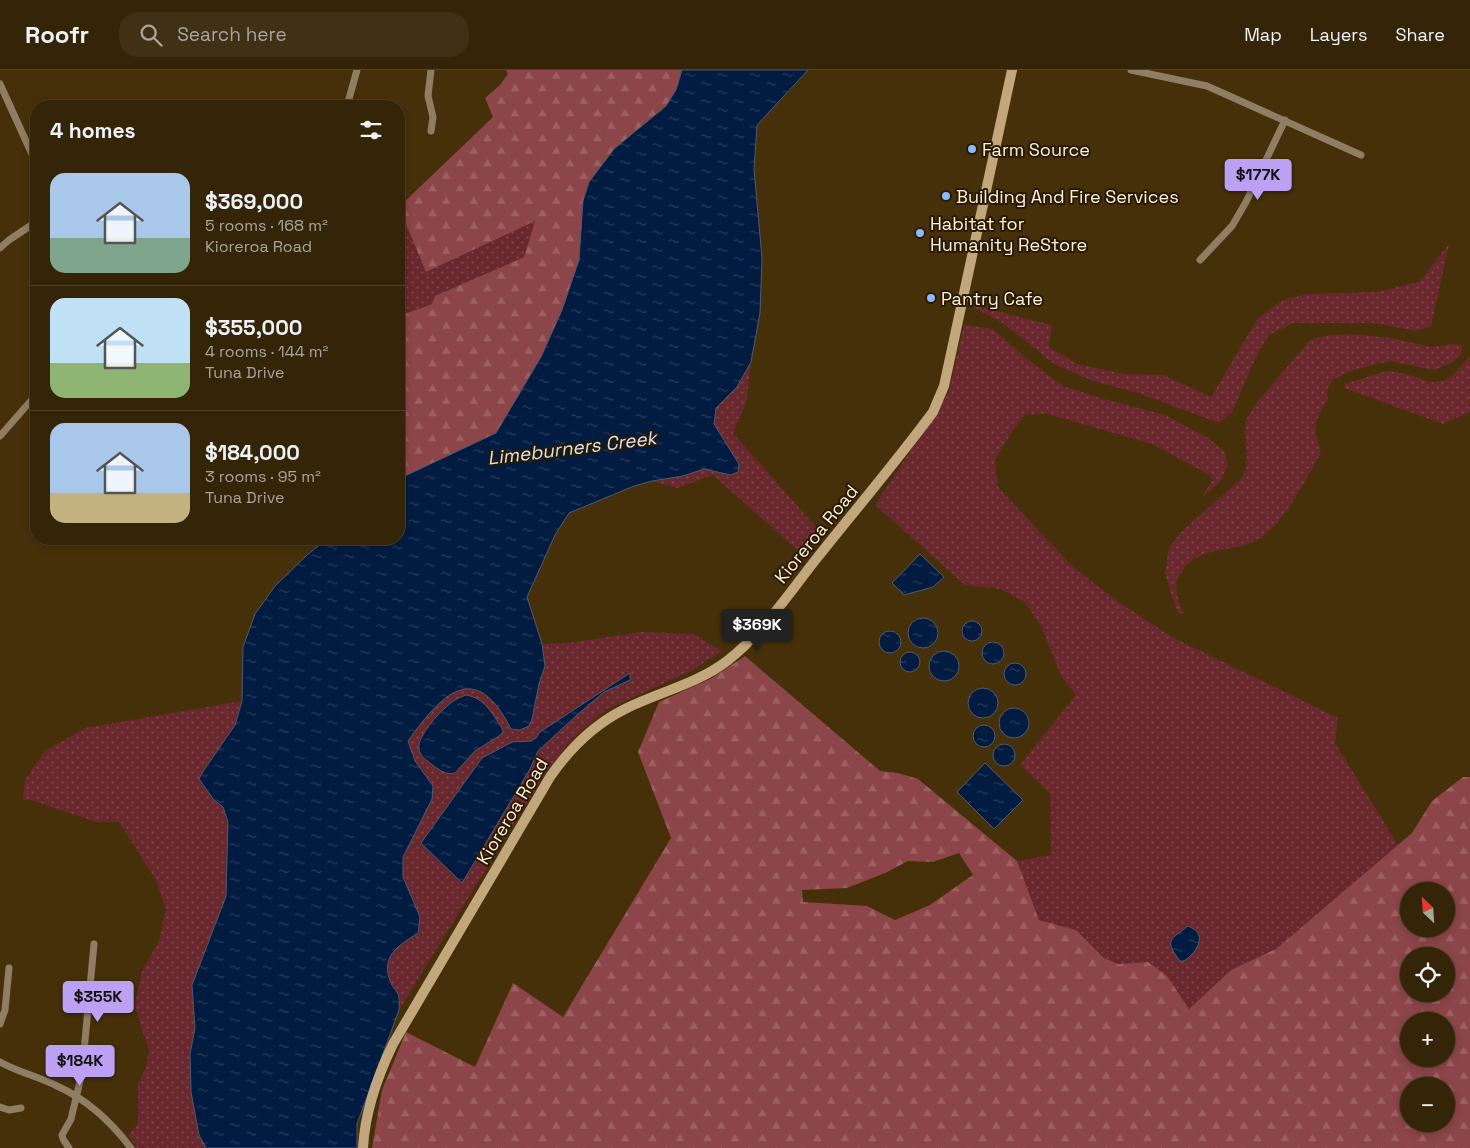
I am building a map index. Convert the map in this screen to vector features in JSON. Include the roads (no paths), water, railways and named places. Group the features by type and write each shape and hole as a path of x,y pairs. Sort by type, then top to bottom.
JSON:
{"main road":[{"name":"Kioreroa Road","path":"363,1148 370,1102 393,1044 545,785 564,756 585,735 610,717 710,673 741,649 775,611 932,412 944,386 1012,70"}],"street":[{"path":"349,100 357,70"},
{"path":"431,70 428,96 433,117 431,131"},
{"path":"1131,70 1207,86 1361,155"},
{"path":"0,84 30,150"},
{"path":"1200,260 1232,226 1246,202 1285,120"},
{"path":"0,248 30,226"},
{"path":"0,436 30,402"},
{"path":"69,1148 62,1135 70,1122 82,1072 94,944"},
{"path":"0,1024 5,1010 10,968"},
{"path":"0,1062 60,1087 77,1098 107,1120 131,1148"},
{"path":"0,1107 9,1110 21,1108"}],"water":[{"name":"Limeburners Creek","path":"682,70 808,70 757,125 754,169 762,258 760,313 751,362 737,387 716,408 714,424 739,464 738,472 731,475 704,469 683,476 652,481 634,486 569,513 555,535 527,597 542,644 545,666 529,726 520,730 511,729 498,707 484,694 471,689 458,691 446,698 420,724 408,741 415,761 433,786 432,799 403,857 403,877 420,917 418,933 394,951 388,962 389,978 399,998 399,1010 357,1124 357,1148 206,1148 199,1135 191,1092 190,1054 195,1028 192,985 226,896 228,822 223,807 214,800 199,779 235,725 242,701 243,647 255,614 275,586 320,545 405,545 405,476 496,433 541,357 562,310 579,260 583,201 589,182 614,149 666,106 676,90"},
{"path":"920,554 944,577 933,587 904,595 892,583"},
{"path":"923,618 934,622 938,633 934,644 923,648 912,644 908,633 912,622"},
{"path":"968,621 976,621 982,627 982,635 976,641 968,641 962,635 962,627"},
{"path":"890,631 900,638 901,642 894,652 890,653 880,646 879,642 886,632"},
{"path":"993,642 1003,649 1004,653 997,663 993,664 983,657 982,653 989,643"},
{"path":"944,651 955,655 959,666 955,677 944,681 933,677 929,666 933,655"},
{"path":"906,652 914,652 920,658 920,666 914,672 906,672 900,666 900,658"},
{"path":"1015,663 1025,670 1026,674 1019,684 1015,685 1005,678 1004,674 1011,664"},
{"path":"630,673 630,680 604,692 538,751 530,769 462,883 421,843 482,758 512,742 531,741 540,732"},
{"path":"983,688 994,692 998,703 994,714 983,718 972,714 968,703 972,692"},
{"path":"466,695 478,699 487,707 503,732 475,751 455,773 446,773 423,757 419,744 425,731 442,711 454,701"},
{"path":"1014,708 1025,712 1029,723 1025,734 1014,738 1003,734 999,723 1003,712"},
{"path":"984,725 994,732 995,736 988,746 984,747 974,740 973,736 980,726"},
{"path":"1004,744 1014,751 1015,755 1008,765 1004,766 994,759 993,755 1000,745"},
{"path":"985,763 1023,800 994,829 957,792"},
{"path":"1188,926 1198,934 1199,943 1189,957 1184,961 1180,961 1172,949 1171,941"}],"place":[{"name":"Farm Source","path":"972,149"},
{"name":"Building And Fire Services","path":"946,196"},
{"name":"Habitat for Humanity ReStore","path":"920,233"},
{"name":"Pantry Cafe","path":"931,298"}]}
